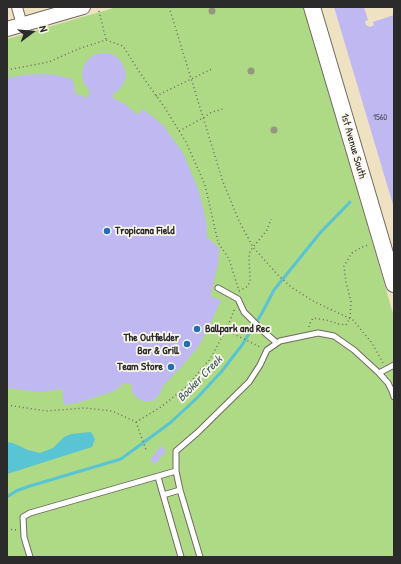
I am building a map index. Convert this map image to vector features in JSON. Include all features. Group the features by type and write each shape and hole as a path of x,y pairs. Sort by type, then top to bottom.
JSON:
{"main road":[{"name":"1st Avenue South","path":"312,7 394,284"}],"street":[{"path":"17,7 22,25"},
{"path":"7,29 82,7"}],"lane":[{"path":"218,288 238,299 244,312 277,343"},
{"path":"200,557 180,490 176,471 176,451 198,433 249,382 260,365 267,350 280,341 308,335 318,333 334,336 354,350 379,373 388,383 394,397"},
{"path":"379,373 394,365"},
{"path":"30,557 24,537 23,517 30,513 176,471"},
{"path":"158,476 181,557"},
{"path":"163,495 180,490"}],"path":[{"path":"98,7 106,40"},
{"path":"169,7 223,182 239,221 253,247 276,273 291,287 313,301 353,320 372,343 387,368"},
{"path":"7,70 49,62 78,49 106,40 123,46 186,142 205,185 218,242 229,259 239,291 238,299 226,330 210,359 187,386 161,407 136,422"},
{"path":"156,96 212,69"},
{"path":"179,131 212,112 223,109"},
{"path":"239,291 248,286 250,280 250,251 267,230 271,219"},
{"path":"308,335 309,325 313,318 346,325 350,318 351,301 346,283 344,266 352,253 362,247 370,245"},
{"path":"226,330 255,344"},
{"path":"7,405 46,410 85,408 112,411 136,422 146,450"},
{"path":"7,529 24,529"}],"green space":[{"path":"117,7 304,7 394,317 394,557 7,557 7,39"}],"water":[{"path":"91,432 95,439 92,447 7,474 7,442 40,453 53,448 64,437 71,434"}],"building":[{"path":"334,7 364,7 368,20 365,21 366,25 370,27 374,25 373,22 394,15 394,208"},
{"name":"Tropicana Field","path":"105,53 112,54 118,58 125,70 126,77 123,84 119,90 113,94 113,98 125,104 138,115 143,109 163,125 183,153 199,191 207,226 207,237 219,248 218,264 210,296 221,300 199,346 162,387 161,392 154,400 144,401 139,399 132,391 131,384 120,383 122,386 112,392 80,402 64,405 62,389 40,392 7,388 7,78 44,74 72,79 75,93 87,98 90,90 83,81 83,67 92,56"},
{"path":"161,446 166,451 155,464 150,460"}],"waterway":[{"name":"Booker Creek","path":"7,497 16,491 30,486 121,459 170,423 197,398 222,371 242,345 274,290 320,233 350,202"}],"place":[{"name":"Tropicana Field","path":"107,231"},
{"name":"Ballpark and Rec","path":"197,329"},
{"name":"The Outfielder Bar & Grill","path":"187,344"},
{"name":"Team Store","path":"171,367"}]}
